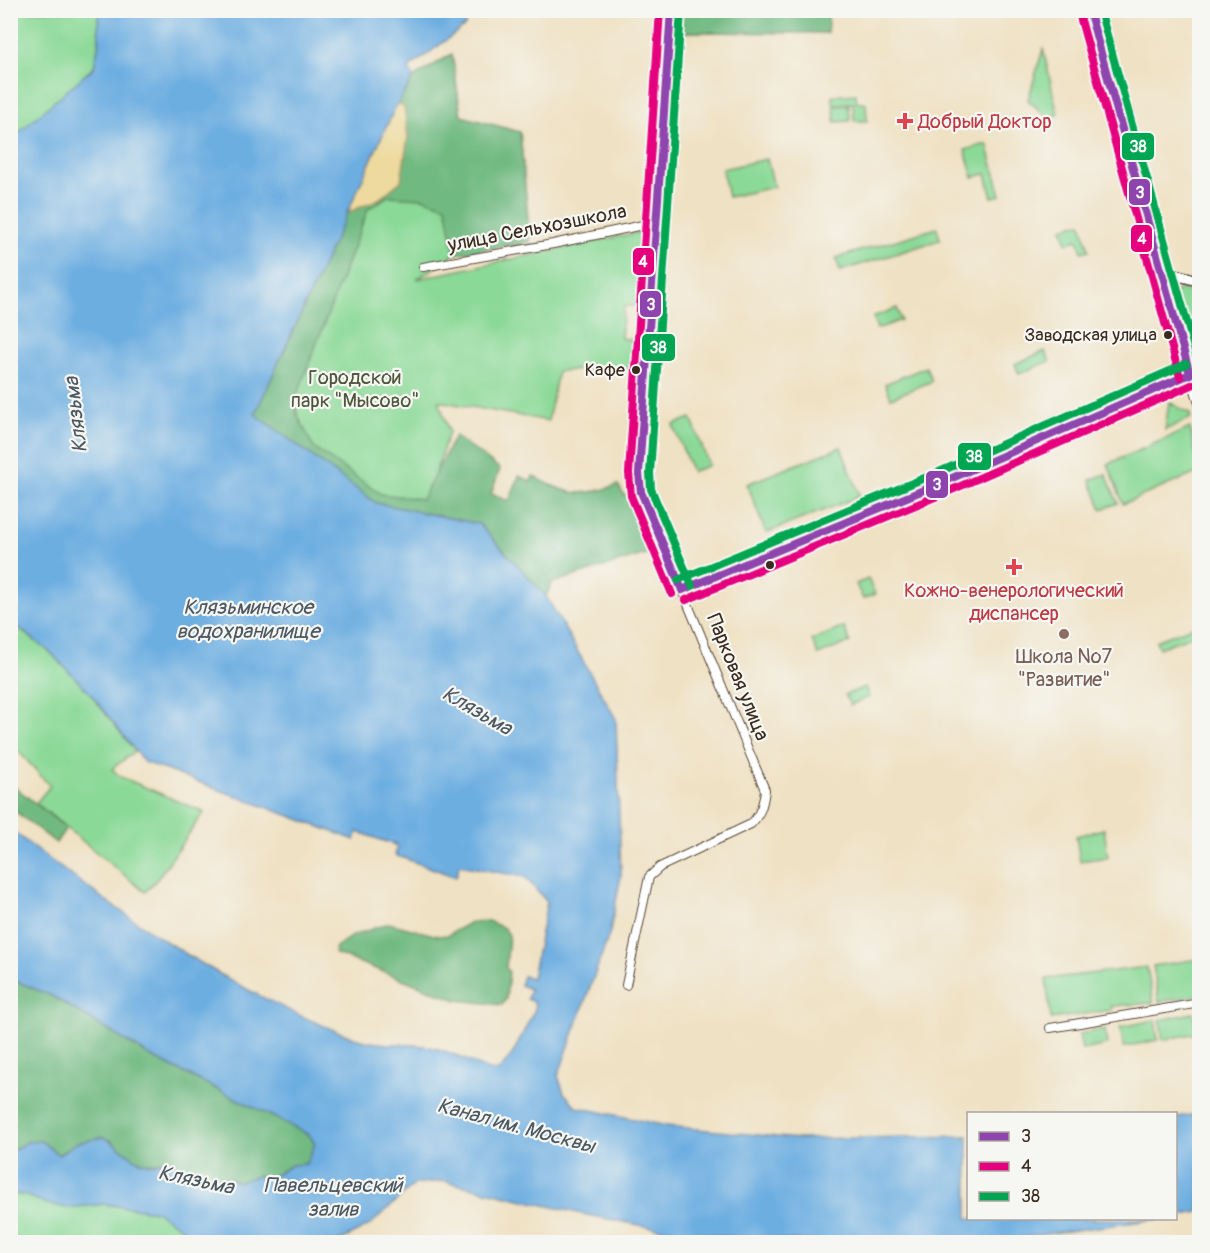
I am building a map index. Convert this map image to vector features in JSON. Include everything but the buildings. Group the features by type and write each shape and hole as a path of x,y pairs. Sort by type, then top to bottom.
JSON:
{"main road":[{"path":"1089,10 1161,272 1195,372"},
{"path":"1161,272 1200,281"}],"street":[{"name":"Парковая улица","path":"626,985 649,877 660,867 752,824 760,814 765,790 639,483 671,10"},
{"name":"улица Сельхозшкола","path":"423,267 553,244 657,222"},
{"path":"682,590 951,478 1195,372 1200,406"},
{"path":"1050,1028 1200,1003"}],"green space":[{"path":"680,10 829,11 827,33 685,32 684,37 679,37"},
{"path":"11,11 98,11 99,42 94,67 11,140"},
{"path":"1043,49 1058,115 1048,118 1028,100"},
{"name":"Городской парк \"Мысово\"","path":"452,54 461,116 520,132 530,242 455,254 417,279 645,231 637,306 624,306 621,338 634,340 632,368 558,371 548,421 439,401 449,432 422,512 376,503 255,414 413,78"},
{"path":"452,54 461,116 520,132 530,242 455,254 446,206 422,198 388,196 368,209 296,398 297,414 314,448 381,494 422,499 455,436 500,469 491,494 509,501 519,476 531,481 533,476 565,491 584,493 618,485 624,495 633,495 655,551 552,583 546,596 479,524 376,503 255,414 395,108 413,78"},
{"path":"856,94 857,103 866,103 867,121 854,121 853,103 833,104 832,96"},
{"path":"849,105 850,121 835,122 834,106"},
{"path":"987,144 1001,195 992,197 986,174 973,177 965,150"},
{"path":"767,159 774,187 728,197 722,169"},
{"path":"1081,223 1089,250 1082,252 1078,240 1067,243 1062,228"},
{"path":"937,228 940,240 840,271 836,258"},
{"path":"1181,289 1199,293 1199,357 1189,354 1171,294"},
{"path":"897,308 901,320 877,329 873,317"},
{"path":"1045,351 1050,361 1019,374 1015,364"},
{"path":"926,367 932,381 891,398 885,384"},
{"path":"1169,402 1190,414 1191,418 1165,430"},
{"path":"691,418 709,465 692,472 673,425"},
{"path":"1190,428 1199,472 1123,504 1108,464"},
{"path":"841,447 860,496 766,533 747,484"},
{"path":"1106,474 1118,503 1102,509 1090,480"},
{"path":"868,579 875,594 863,599 856,584"},
{"path":"10,622 51,653 89,692 135,751 112,769 121,777 204,812 158,878 145,892 36,803 50,786 11,743"},
{"path":"1199,624 1199,633 1159,648 1156,641"},
{"path":"844,627 850,642 818,655 812,640"},
{"path":"865,687 869,697 850,705 845,695"},
{"path":"10,783 66,828 56,843 11,808"},
{"path":"1104,829 1108,857 1080,861 1076,836"},
{"path":"488,921 504,928 509,935 506,968 509,972 506,999 502,1005 457,1000 334,953 336,947 352,936 389,923 438,936 448,935 471,922"},
{"path":"1199,959 1199,995 1159,1002 1153,966"},
{"path":"1147,967 1153,1003 1112,1006 1112,1010 1051,1019 1046,979"},
{"path":"11,979 52,996 152,1057 310,1136 315,1144 306,1164 292,1165 270,1178 258,1176 238,1182 225,1177 216,1179 202,1174 188,1176 167,1159 152,1163 136,1160 111,1140 77,1143 58,1155 51,1148 27,1142 11,1151"},
{"path":"1193,1013 1197,1033 1163,1040 1160,1020"},
{"path":"1155,1020 1158,1040 1124,1047 1120,1027"},
{"path":"1105,1029 1107,1045 1082,1050 1079,1034"},
{"path":"10,1194 25,1195 67,1208 104,1204 156,1211 202,1242 11,1242"}],"sand":[{"path":"397,103 404,107 408,137 401,181 379,199 347,213"}],"water":[{"name":"Клязьминское водохранилище","path":"98,11 472,11 465,26 409,68 413,78 395,108 255,414 376,503 479,524 546,596 616,719 621,876 610,932 558,1076 564,1093 577,1107 667,1126 798,1139 967,1136 967,1220 1151,1220 1001,1240 835,1242 736,1238 655,1228 582,1214 444,1181 415,1184 370,1225 338,1242 202,1242 156,1211 104,1204 67,1208 47,1204 25,1195 11,1194 11,1151 27,1142 41,1141 59,1155 76,1143 103,1137 140,1161 157,1163 167,1159 188,1176 202,1174 216,1179 224,1177 238,1182 258,1176 270,1178 292,1165 306,1164 315,1144 310,1136 302,1131 152,1057 52,996 11,979 11,830 132,919 216,972 260,996 305,1018 361,1040 433,1048 492,1071 500,1070 513,1053 535,1009 534,1002 527,999 530,989 520,985 523,976 532,978 547,902 525,877 459,865 456,877 395,855 398,846 358,832 355,840 144,762 89,692 51,653 11,622 11,139 94,67 99,42"},
{"path":"1199,1114 1199,1212 1177,1216 1177,1117"}],"transit line":[{"name":"4","path":"660,10 629,473 631,496 672,594"},
{"name":"3","path":"671,10 639,473 641,492 682,590"},
{"name":"3","path":"1089,10 1190,374"},
{"name":"38","path":"1100,10 1200,369"},
{"name":"38","path":"681,11 650,473 651,489 692,586"},
{"name":"4","path":"1079,13 1180,377"},
{"name":"38","path":"678,580 939,472 1186,364"},
{"name":"3","path":"682,590 943,482 1190,374"},
{"name":"4","path":"686,600 947,492 1194,384"}],"place":[{"name":"Добрый Доктор","path":"905,121"},
{"name":"Заводская улица","path":"1168,335"},
{"name":"Кафе","path":"636,370"},
{"name":"Кожно-венерологический диспансер","path":"1014,567"},
{"name":"Школа №7 \"Развитие\"","path":"1064,634"}],"water label":[{"name":"Клязьма","path":"76,415"},
{"name":"Клязьма","path":"477,711"},
{"name":"Канал им. Москвы","path":"516,1126"},
{"name":"Клязьма","path":"196,1180"},
{"name":"Павельцевский залив","path":"333,1197"}]}
